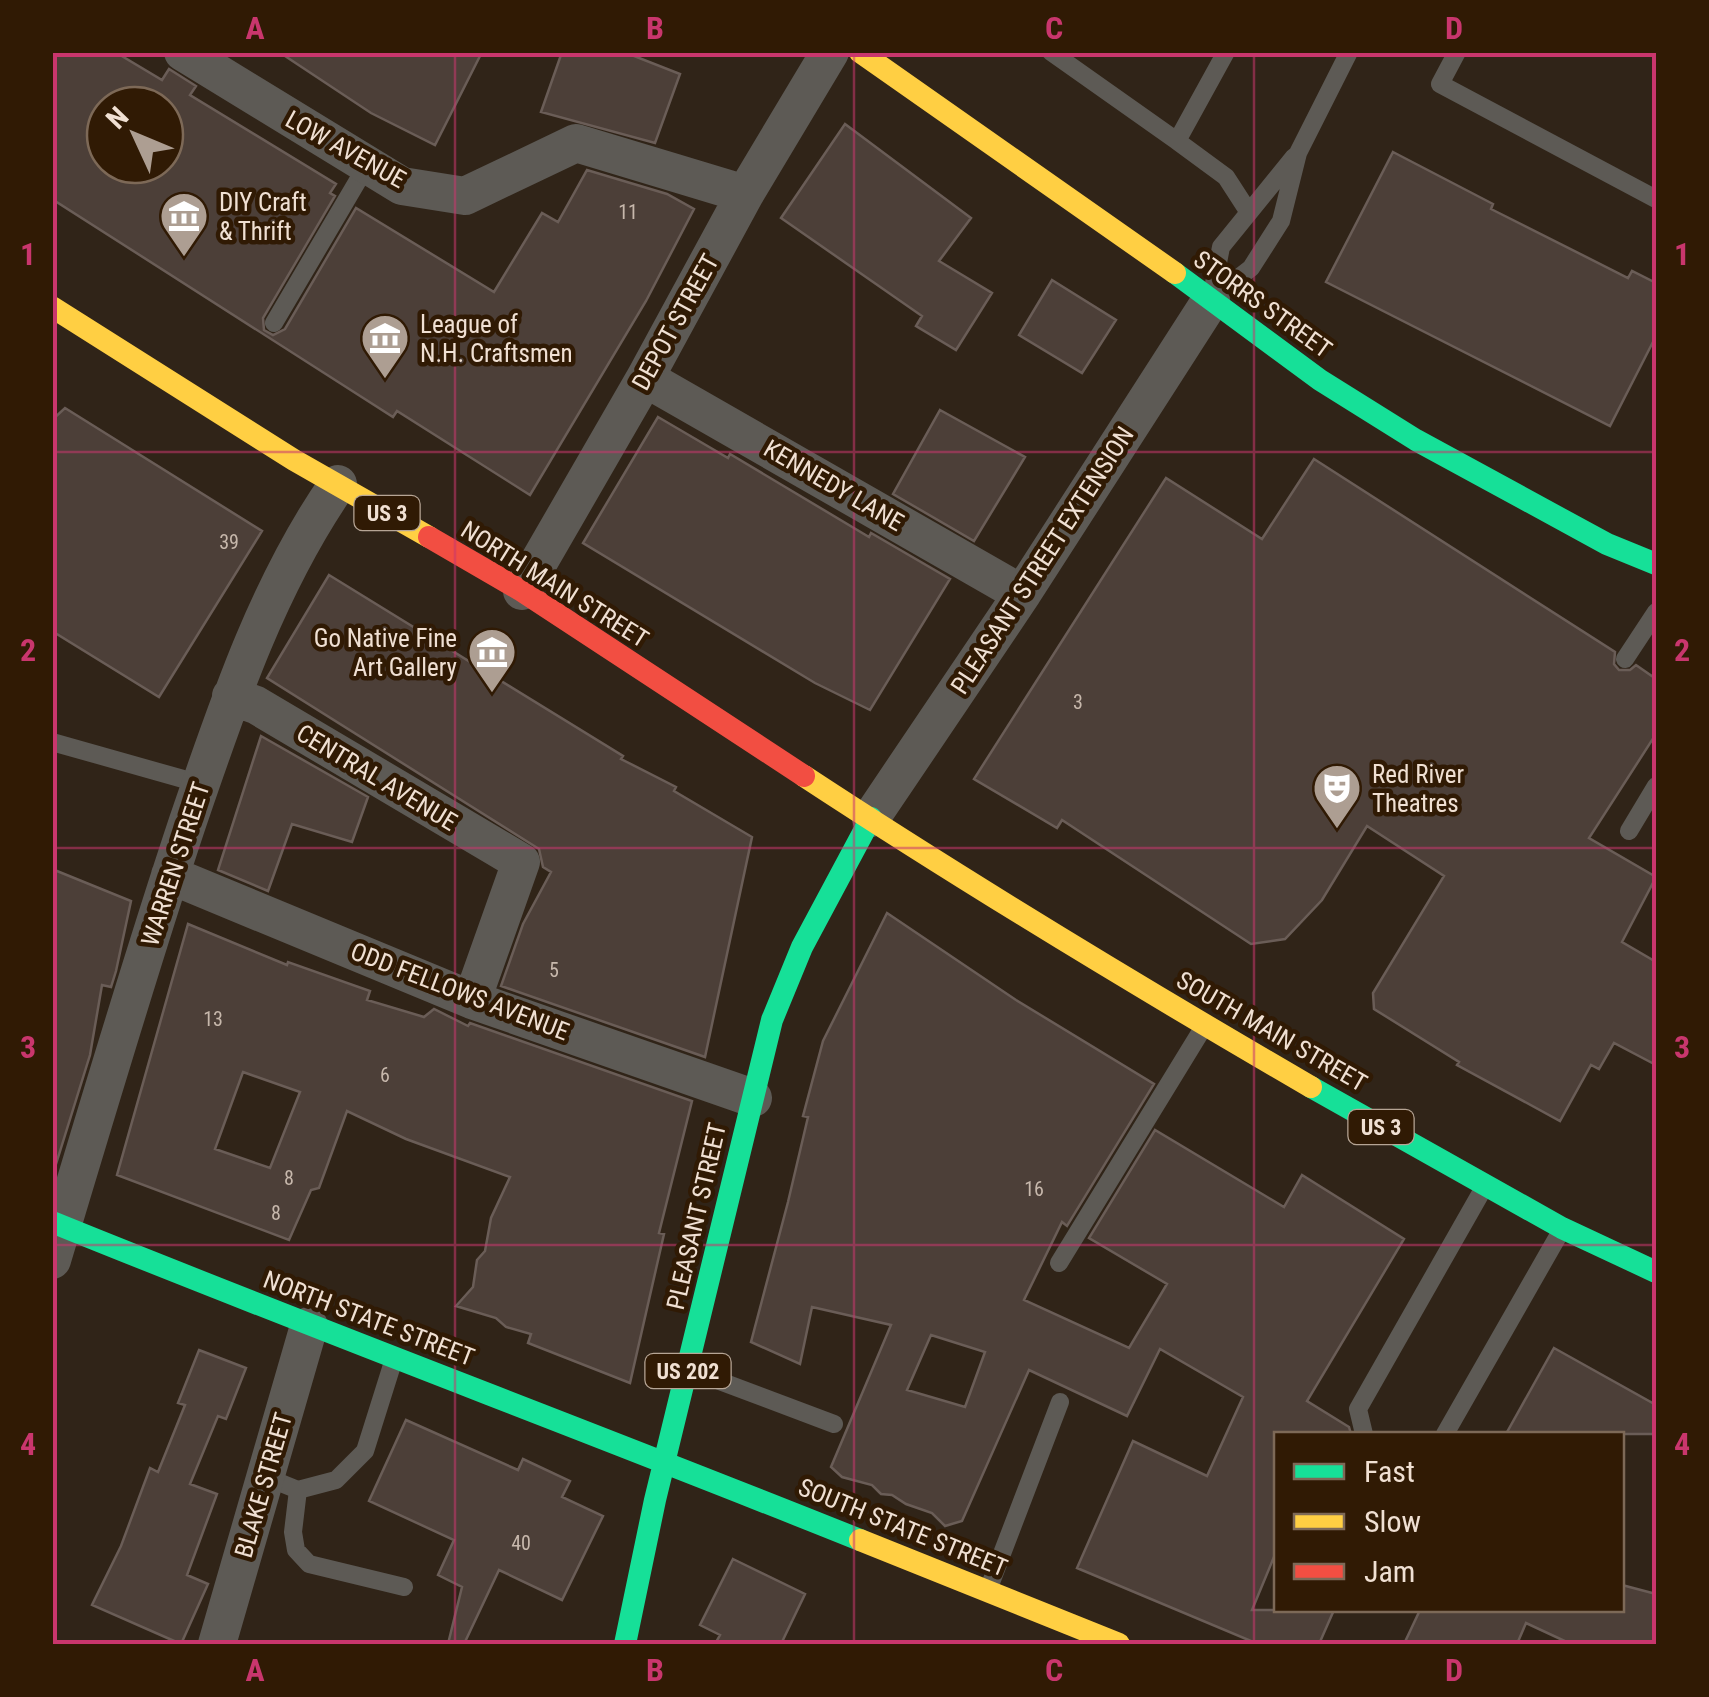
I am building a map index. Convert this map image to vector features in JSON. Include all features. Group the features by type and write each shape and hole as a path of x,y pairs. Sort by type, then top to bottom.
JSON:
{"main road":[{"name":"STORRS STREET","path":"860,52 1320,380 1416,440 1607,544 1656,564"},
{"name":"NORTH MAIN STREET","path":"52,307 338,484 522,591 870,818"},
{"name":"SOUTH MAIN STREET","path":"870,818 1112,970 1485,1186 1562,1228 1654,1264"},
{"name":"PLEASANT STREET","path":"625,1644 655,1500 772,1020 802,948 870,818"},
{"name":"NORTH STATE STREET","path":"56,1236 309,1326 667,1462"},
{"name":"SOUTH STATE STREET","path":"667,1462 1119,1644"}],"street":[{"name":"LOW AVENUE","path":"183,52 402,186 465,196 576,143 745,194"},
{"name":"DEPOT STREET","path":"522,591 745,194 830,52"},
{"name":"PLEASANT STREET EXTENSION","path":"870,818 1022,594 1211,300"},
{"name":"KENNEDY LANE","path":"645,378 1022,594"},
{"name":"WARREN STREET","path":"56,1236 231,696 304,532 338,484"},
{"name":"CENTRAL AVENUE","path":"231,696 256,705 520,862 472,1000"},
{"name":"ODD FELLOWS AVENUE","path":"170,875 472,1000 753,1098"},
{"name":"BLAKE STREET","path":"217,1644 282,1484 309,1326"}],"lane":[{"path":"1051,52 1226,177 1248,211"},
{"path":"1177,142 1226,52"},
{"path":"1211,300 1251,268 1281,221 1298,153 1349,52"},
{"path":"1457,52 1440,84 1656,198"},
{"path":"1211,300 1221,248 1298,153"},
{"path":"274,323 368,165"},
{"path":"1625,658 1656,612"},
{"path":"56,750 201,784"},
{"path":"1629,831 1656,786"},
{"path":"1060,1262 1206,1024"},
{"path":"1364,1432 1358,1408 1485,1186"},
{"path":"1446,1432 1562,1228"},
{"path":"394,1358 365,1451 336,1480 282,1484 296,1550 308,1564 404,1587"},
{"path":"688,1369 834,1424"},
{"path":"988,1590 1060,1402"}],"building":[{"path":"52,52 115,52 162,80 169,69 196,86 190,95 336,184 330,193 335,196 263,318 264,330 273,335 285,329 356,208 494,292 542,213 558,222 587,170 667,194 694,209 646,301 530,495 397,411 393,417 52,199"},
{"path":"279,52 482,52 435,145 371,113"},
{"path":"562,52 624,52 680,74 655,143 541,112"},
{"path":"845,124 971,218 939,261 992,293 956,350 916,326 922,316 781,218"},
{"path":"1393,152 1493,204 1491,209 1628,278 1632,271 1656,283 1656,336 1610,426 1326,282"},
{"path":"1052,280 1116,320 1082,373 1019,335"},
{"path":"65,408 262,531 159,697 52,631 52,420"},
{"path":"940,410 1025,457 974,541 893,494"},
{"path":"658,417 950,579 870,710 815,683 583,543"},
{"path":"1314,459 1615,652 1614,664 1619,670 1630,670 1636,665 1656,679 1656,734 1589,838 1656,877 1622,942 1656,962 1656,1065 1614,1043 1599,1069 1591,1065 1560,1121 1457,1065 1459,1062 1374,1009 1373,993 1444,876 1367,826 1322,900 1285,939 1251,944 1062,820 1057,828 974,779 1166,478 1262,539"},
{"path":"329,575 752,837 705,1057 501,986 523,924 551,872 543,867 539,849 267,678"},
{"path":"261,736 368,797 352,842 292,824 268,891 218,870"},
{"path":"52,869 131,901 111,987 102,985 90,1055 56,1164 52,1163"},
{"path":"887,913 1016,1000 1154,1084 1067,1226 1062,1222 1024,1300 1129,1348 1167,1284 1089,1238 1155,1130 1284,1207 1302,1175 1404,1239 1307,1401 1349,1427 1350,1432 1274,1432 1274,1557 1252,1610 1333,1612 1319,1644 1258,1644 1077,1568 1133,1441 1207,1476 1243,1397 1160,1349 1127,1416 1029,1370 962,1521 945,1526 932,1513 881,1494 872,1485 842,1477 831,1467 891,1325 812,1307 800,1364 751,1342 808,1117 803,1116 823,1041","holes":["931,1335 985,1352 965,1407 907,1390"]},
{"path":"188,924 287,965 288,962 370,991 367,1000 424,1017 434,1009 468,1026 470,1023 692,1101 659,1233 664,1234 630,1383 528,1343 531,1334 506,1327 496,1318 456,1306 473,1287 491,1218 510,1177 406,1139 347,1111 319,1188 311,1190 289,1240 117,1175","holes":["243,1072 300,1092 270,1168 215,1149"]},
{"path":"1554,1348 1656,1405 1656,1434 1507,1432"},
{"path":"199,1350 246,1368 226,1419 218,1416 190,1484 217,1494 187,1575 208,1584 181,1644 92,1605 121,1546 150,1468 158,1472 185,1405 178,1403"},
{"path":"406,1420 518,1470 523,1459 570,1481 562,1497 603,1516 562,1600 499,1570 464,1644 448,1644 462,1587 438,1575 454,1540 369,1501"},
{"path":"733,1559 805,1594 781,1644 715,1644 720,1635 700,1625"},
{"path":"1624,1586 1656,1594 1656,1644 1571,1644 1526,1623 1517,1644 1404,1644 1419,1612 1624,1612"}],"traffic: fast":[{"path":"1175,273 1320,380 1416,440 1607,544 1656,564"},
{"path":"625,1644 655,1500 772,1020 802,947 871,818"},
{"path":"1311,1087 1562,1228 1656,1272"},
{"path":"52,1222 860,1540"}],"traffic: slow":[{"path":"860,52 1175,273"},
{"path":"52,307 294,460 429,537"},
{"path":"804,776 1055,935 1311,1087"},
{"path":"860,1540 1119,1644"}],"traffic: jam":[{"path":"429,537 522,591 804,776"}],"place":[{"name":"DIY Craft & Thrift","path":"184,258"},
{"name":"League of N.H. Craftsmen","path":"385,380"},
{"name":"Go Native Fine Art Gallery","path":"492,694"},
{"name":"Red River Theatres","path":"1337,830"}]}
